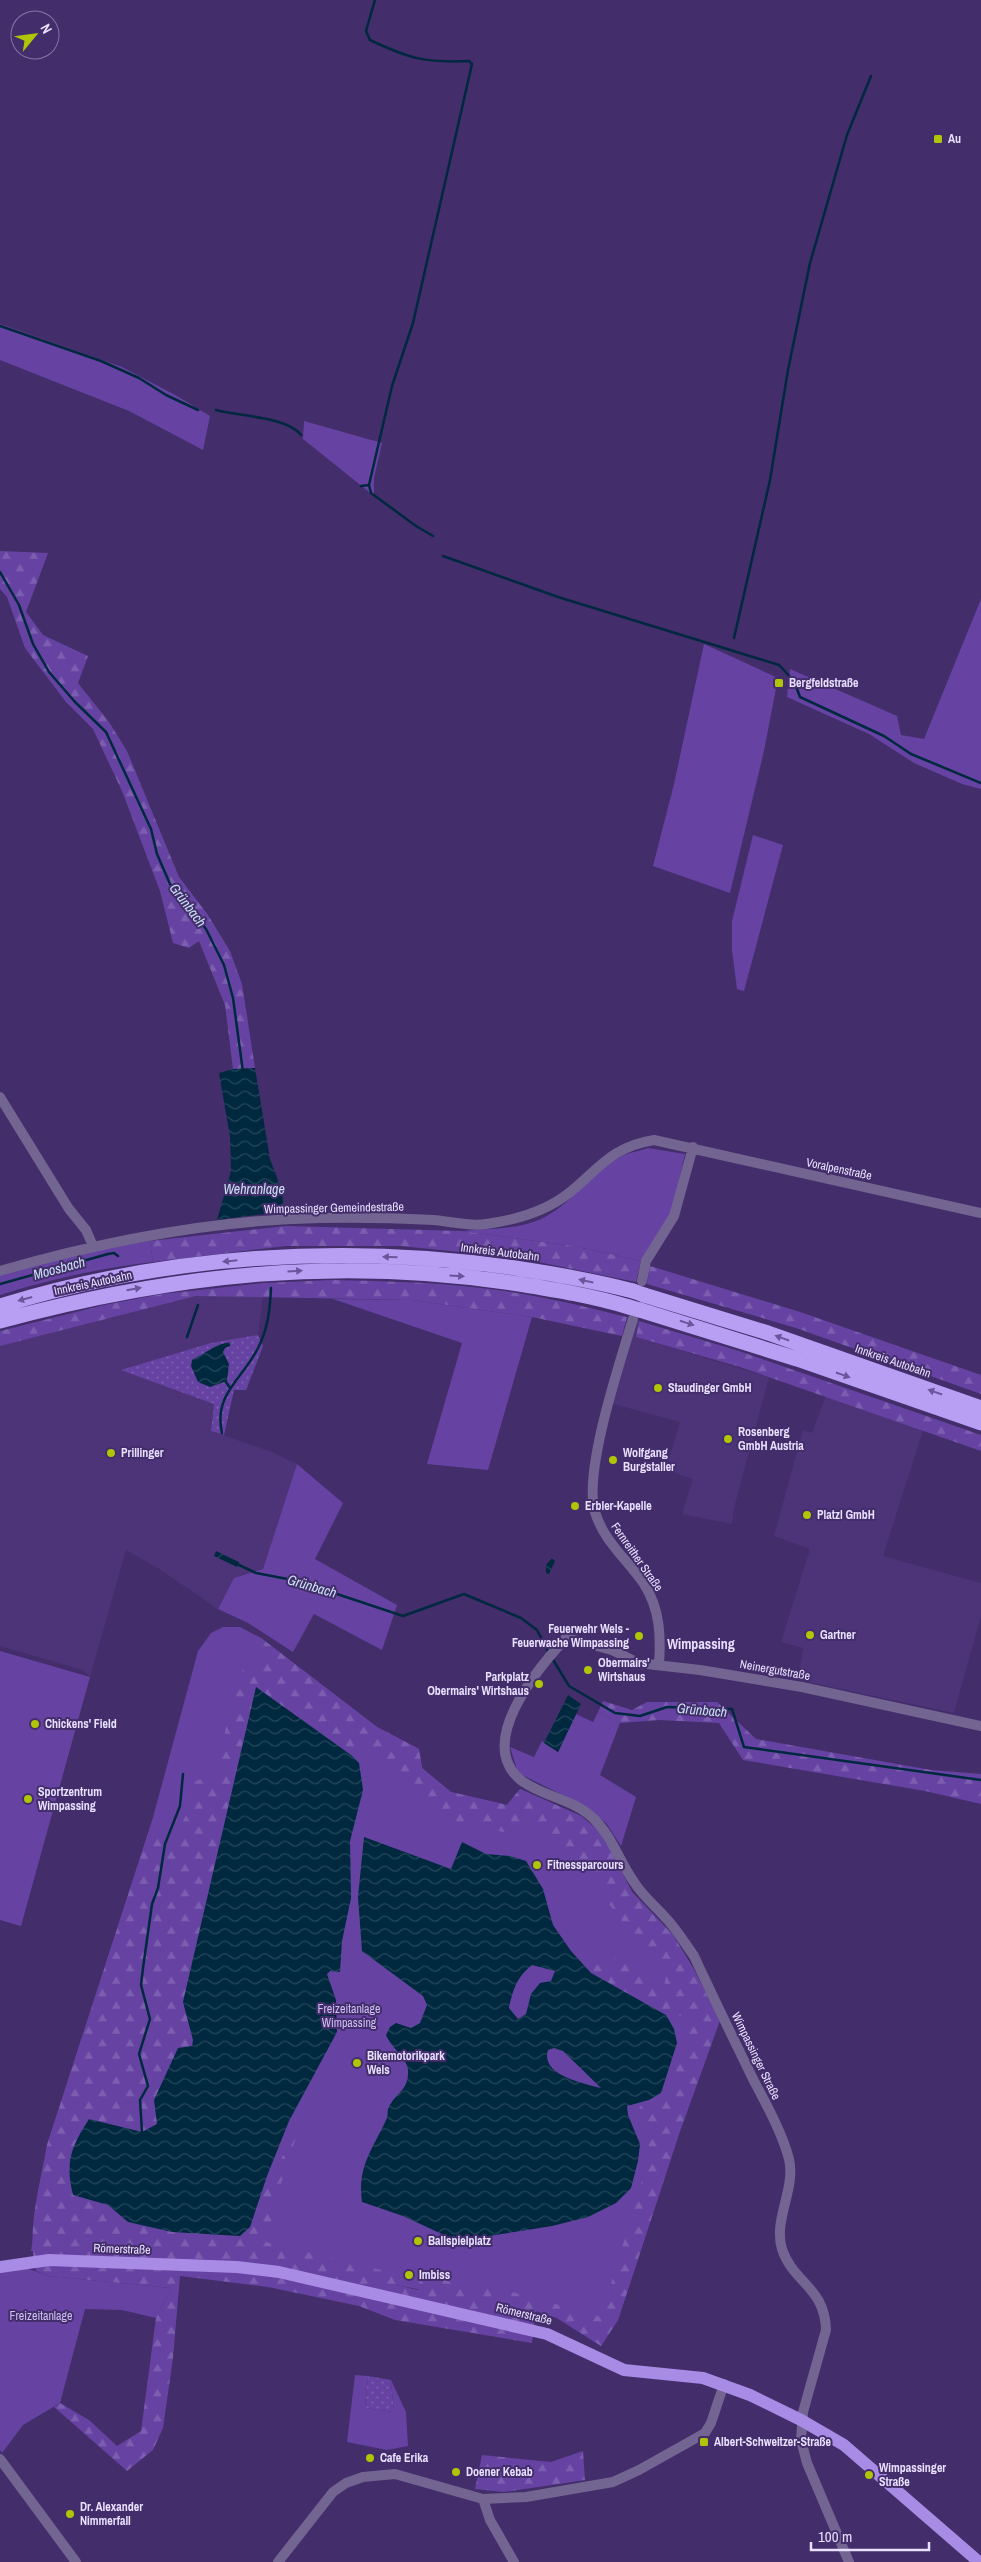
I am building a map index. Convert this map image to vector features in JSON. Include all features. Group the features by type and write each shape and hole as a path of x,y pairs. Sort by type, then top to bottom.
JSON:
{"highway":[{"name":"Innkreis Autobahn","path":"0,1306 70,1287 131,1274 234,1260 310,1256 392,1256 474,1262 640,1289 981,1408"},
{"name":"Innkreis Autobahn","path":"0,1321 76,1301 154,1286 236,1275 312,1270 389,1271 472,1277 555,1290 788,1356 981,1423"}],"main road":[{"name":"Römerstraße","path":"0,2267 49,2260 236,2267 279,2272 547,2334 624,2370 703,2378 724,2384 801,2420 853,2453 979,2562"}],"street":[{"path":"0,1097 69,1209 86,1230 93,1246"},
{"name":"Voralpenstraße","path":"570,1192 608,1156 639,1142 654,1140 693,1147 981,1213"},
{"path":"640,1289 646,1261 674,1216 693,1147"},
{"name":"Wimpassinger Gemeindestraße","path":"0,1271 93,1246 205,1227 282,1220 402,1218 483,1225 539,1212 570,1192"},
{"name":"Fernreither Straße","path":"634,1312 601,1433 594,1472 593,1496 594,1510 608,1539 643,1583 652,1598 661,1641 659,1664"},
{"name":"Neinergutstraße","path":"566,1638 612,1650 638,1663 659,1664 802,1687 981,1726"},
{"name":"Wimpassinger Straße","path":"566,1638 546,1659 525,1688 509,1725 504,1745 504,1754 522,1781 576,1806 592,1816 610,1839 641,1892 680,1934 701,1971 776,2127 789,2159 790,2179 780,2226 782,2250 789,2265 813,2291 825,2317 826,2330 809,2385 801,2420 801,2440 807,2463 850,2562"},
{"path":"278,2562 333,2492 346,2483 363,2477 395,2474 483,2499 526,2496 613,2482 705,2434 724,2384"},
{"path":"0,2459 76,2562"},
{"path":"483,2499 490,2520 514,2562"}],"shaded area":[{"path":"196,1296 263,1296 257,1342 216,1386 211,1431 272,1452 297,1464 263,1569 234,1578 218,1609 161,1570 126,1550 90,1677 83,1670 0,1646 0,1346"},
{"path":"627,1317 639,1321 636,1337 769,1377 734,1508 732,1524 682,1514 693,1479 666,1470 680,1422 606,1402"},
{"path":"826,1396 923,1430 883,1556 981,1583 981,1616 954,1713 798,1680 803,1648 781,1642 810,1549 774,1536 803,1430 812,1433"}],"green space":[{"path":"0,324 122,367 210,416 203,450 129,411 0,360"},
{"path":"304,421 382,443 374,478 374,496 303,439"},
{"path":"0,551 48,553 26,612 43,635 88,656 78,683 109,722 127,751 179,877 208,915 230,951 242,984 255,1068 233,1069 225,1005 199,941 189,948 173,943 160,891 122,791 93,729 66,702 25,648 7,597 0,589"},
{"path":"981,599 981,789 962,784 914,763 869,734 787,697 790,669 897,716 901,735 924,739"},
{"path":"704,644 778,678 764,751 730,893 653,866 674,784"},
{"path":"753,835 783,845 744,991 737,989 732,950 732,921"},
{"path":"648,1148 685,1154 671,1215 641,1261 574,1246 462,1231 512,1227 541,1219 563,1205 611,1162 625,1155"},
{"path":"286,1226 462,1231 574,1246 641,1261 636,1282 519,1258 401,1246 286,1246 153,1262 150,1241"},
{"path":"150,1241 153,1262 114,1267 76,1275 0,1295 0,1276 107,1247"},
{"path":"650,1266 800,1312 981,1375 981,1394 796,1328 647,1284"},
{"path":"332,1280 425,1283 499,1290 554,1300 627,1317 622,1336 532,1317 412,1300 196,1296 0,1346 0,1331 104,1305 162,1294 264,1283"},
{"path":"333,1299 412,1300 532,1317 488,1470 427,1464 462,1343"},
{"path":"639,1321 739,1351 981,1435 981,1451 740,1367 636,1337"},
{"path":"258,1335 263,1346 246,1390 234,1390 224,1435 211,1431 214,1404 121,1370 211,1343"},
{"path":"297,1464 343,1503 315,1559 397,1605 382,1650 314,1614 293,1652 248,1623 218,1609 234,1578 263,1569"},
{"name":"Freizeitanlage Wimpassing","path":"223,1627 240,1627 261,1638 377,1727 419,1749 422,1768 451,1792 507,1805 520,1789 581,1816 601,1833 632,1892 673,1935 693,1968 720,2020 679,2134 618,2320 601,2346 557,2318 536,2311 395,2285 31,2251 47,2145 152,1821 198,1651 211,1633"},
{"path":"261,1638 377,1727 419,1749 422,1768 451,1792 507,1805 520,1789 581,1816 601,1833 632,1892 673,1935 693,1968 720,2020 679,2134 618,2320 601,2346 557,2318 536,2311 532,2343 395,2320 359,2306 268,2287 180,2276 173,2358 163,2428 153,2450 127,2471 54,2407 60,2403 89,2420 117,2446 141,2431 156,2318 171,2288 49,2276 36,2271 33,2256 35,2208 47,2145 152,1821 155,1821 158,1835 172,1840 187,1814 190,1783 216,1774 237,1676 247,1666 258,1664","holes":["256,1687 351,1755 369,1745 404,1774 420,1799 445,1819 517,1835 533,1822 568,1849 621,1920 668,1967 664,1986 652,1987 622,1953 605,1965 592,1965 591,1973 666,2015 683,2016 688,2028 688,2048 679,2058 667,2101 640,2106 638,2119 649,2145 641,2185 601,2317 481,2283 477,2288 421,2274 418,2290 396,2285 397,2274 266,2242 279,2190 298,2131 295,2130 274,2174 267,2176 255,2214 172,2232 128,2222 108,2205 89,2119 142,2132 157,2124 192,2047 193,2040 183,2002"]},
{"name":"Sportzentrum Wimpassing","path":"0,1651 90,1677 21,1926 0,1920"},
{"path":"603,1701 632,1710 647,1702 717,1702 756,1739 931,1770 981,1774 981,1804 925,1791 743,1760 719,1723 659,1720 620,1723 598,1712"},
{"path":"598,1712 620,1723 600,1775 636,1797 621,1846 606,1823 583,1805 518,1773 510,1747 534,1757 542,1741 558,1752 576,1714 593,1722"},
{"name":"Freizeitanlage","path":"26,2268 49,2276 171,2288 156,2318 122,2310 85,2309 60,2403 23,2425 2,2453 0,2450 0,2271"},
{"path":"355,2375 368,2376 365,2408 394,2412 391,2380 406,2412 408,2446 387,2450 347,2442"},
{"path":"368,2376 391,2380 394,2412 365,2408"},
{"path":"583,2451 585,2480 504,2492 475,2489 482,2455 551,2462"}],"water":[{"name":"Wehranlage","path":"255,1068 270,1159 282,1191 284,1214 264,1214 217,1220 231,1171 230,1137 219,1073 233,1069"},
{"path":"230,1342 230,1346 225,1348 223,1352 229,1364 227,1381 210,1387 198,1382 191,1366 192,1360 218,1345"},
{"path":"216,1551 239,1562 237,1567 214,1556"},
{"path":"552,1558 555,1561 549,1574 546,1573 546,1565"},
{"path":"256,1687 351,1755 359,1763 363,1790 350,1841 351,1898 342,1941 340,1972 330,1971 327,1974 336,2000 337,2032 289,2121 267,2176 250,2227 240,2236 172,2232 128,2222 108,2205 73,2195 70,2173 71,2155 89,2119 142,2132 157,2124 154,2100 178,2048 192,2046 193,2040 183,2002"},
{"path":"568,1695 581,1704 558,1752 544,1743"},
{"path":"364,1837 451,1869 462,1842 486,1854 510,1856 526,1861 543,1889 553,1925 571,1951 591,1973 666,2015 674,2029 677,2043 661,2093 649,2100 627,2106 628,2115 640,2144 631,2188 616,2203 588,2217 552,2226 457,2241 403,2216 362,2202 362,2178 367,2158 387,2118 388,2108 404,2087 408,2077 405,2062 386,2035 390,2027 396,2023 411,2028 420,2023 427,2005 423,1996 362,1951 358,1897","holes":["532,1965 555,1971 551,1981 540,1983 531,1994 526,2014 518,2019 509,2008 519,1979","554,2048 563,2051 601,2088 574,2080 557,2072 550,2066 547,2059 548,2050"]}],"waterway":[{"path":"375,0 366,31 370,40 408,56 441,61 469,61 472,64 413,323 392,386 369,485 371,493 433,536"},
{"path":"734,638 770,480 788,370 810,263 847,135 871,76"},
{"path":"0,326 101,361 139,378 166,395 198,410"},
{"path":"216,410 285,424 295,429 301,435"},
{"path":"361,486 369,485"},
{"path":"443,556 558,597 779,665 794,681 800,697 884,736 911,754 981,783"},
{"name":"Grünbach","path":"0,572 19,605 33,644 49,672 75,702 106,732 151,829 157,854 170,884 206,929 224,965 233,998 243,1072"},
{"name":"Moosbach","path":"0,1284 108,1254 114,1253 118,1256"},
{"name":"Grünbach","path":"222,1433 220,1419 225,1397 252,1359 264,1334 268,1319 271,1288"},
{"path":"187,1337 198,1305"},
{"name":"Grünbach","path":"226,1382 230,1388"},
{"name":"Grünbach","path":"237,1564 256,1573 298,1581 403,1616 464,1594 521,1618 537,1630 549,1653"},
{"name":"Grünbach","path":"552,1658 569,1686 615,1713 640,1716 667,1707 732,1709 744,1747 981,1780"},
{"path":"142,2132 140,2100 148,2086 139,2054 150,2019 141,1985 152,1904 158,1888 165,1844 180,1806 183,1774"}],"place":[{"name":"Au","path":"938,139"},
{"name":"Bergfeldstraße","path":"779,683"},
{"name":"Staudinger GmbH","path":"658,1388"},
{"name":"Rosenberg GmbH Austria","path":"728,1439"},
{"name":"Prillinger","path":"111,1453"},
{"name":"Wolfgang Burgstaller","path":"613,1460"},
{"name":"Erbler-Kapelle","path":"575,1506"},
{"name":"Platzl GmbH","path":"807,1515"},
{"name":"Gartner","path":"810,1635"},
{"name":"Feuerwehr Wels - Feuerwache Wimpassing","path":"639,1636"},
{"name":"Obermairs' Wirtshaus","path":"588,1670"},
{"name":"Parkplatz Obermairs' Wirtshaus","path":"539,1684"},
{"name":"Chickens' Field","path":"35,1724"},
{"name":"Sportzentrum Wimpassing","path":"28,1799"},
{"name":"Fitnessparcours","path":"537,1865"},
{"name":"Bikemotorikpark Wels","path":"357,2063"},
{"name":"Ballspielplatz","path":"418,2241"},
{"name":"Imbiss","path":"409,2275"},
{"name":"Albert-Schweitzer-Straße","path":"704,2442"},
{"name":"Cafe Erika","path":"370,2458"},
{"name":"Doener Kebab","path":"456,2472"},
{"name":"Wimpassinger Straße","path":"869,2475"},
{"name":"Dr. Alexander Nimmerfall","path":"70,2514"}],"district":[{"name":"Wimpassing","path":"701,1644"}]}
